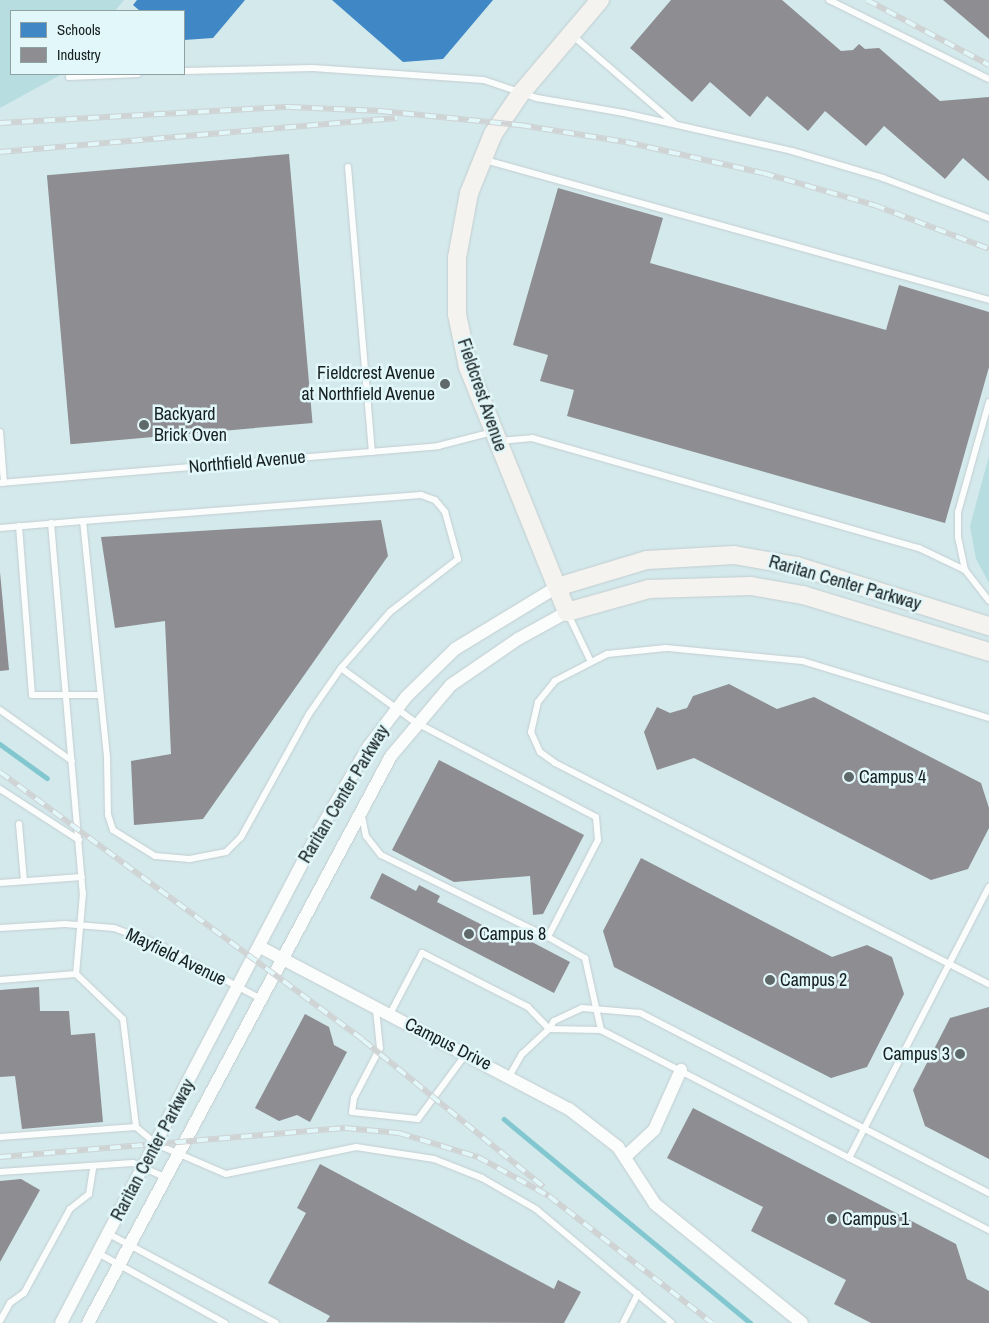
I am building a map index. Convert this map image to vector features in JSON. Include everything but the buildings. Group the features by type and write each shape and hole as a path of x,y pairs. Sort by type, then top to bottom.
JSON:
{"street":[{"name":"Fieldcrest Avenue","path":"567,612 468,367 456,300 460,231 481,159 521,93 600,0"},
{"name":"Raritan Center Parkway","path":"61,1323 342,789 396,709 455,650 556,587 648,560 734,555 797,566 989,626"},
{"name":"Raritan Center Parkway","path":"88,1323 366,799 416,722 472,668 567,612 649,589 751,586 803,595 989,652"},
{"name":"Campus Drive","path":"260,946 510,1075 574,1114 626,1156 655,1204 802,1323"},
{"path":"626,1156 654,1130 681,1070"}],"lane":[{"path":"829,0 989,80"},
{"path":"571,34 675,124"},
{"path":"185,71 359,69 484,80 521,93 675,124 842,166 989,218"},
{"path":"69,77 115,75"},
{"path":"481,159 989,300"},
{"path":"348,167 372,452"},
{"path":"989,402 958,512 965,570 989,602"},
{"path":"0,432 2,483"},
{"name":"Northfield Avenue","path":"2,483 458,444 495,436 532,438 919,548 965,570"},
{"path":"0,528 52,523 420,495 435,500 445,512 458,559 390,612 341,668 309,714 241,837 226,852 189,858 155,856 113,830 108,815 100,695 83,521"},
{"path":"52,523 82,877 81,924 76,974"},
{"path":"19,526 32,695 100,695"},
{"path":"567,612 590,660"},
{"path":"989,718 776,656 666,648 618,651 590,660 555,681 538,702 531,732 544,756 989,984"},
{"path":"341,668 416,722 596,817 598,840 548,937"},
{"path":"0,710 72,762"},
{"path":"0,789 79,840"},
{"path":"366,799 364,829 381,855 548,937 585,958 601,1030"},
{"path":"19,824 24,881"},
{"path":"0,883 82,877"},
{"path":"849,1158 989,887"},
{"name":"Mayfield Avenue","path":"0,928 81,924 140,937 259,998"},
{"path":"390,1014 422,953 528,1007 549,1029 601,1030 989,1230"},
{"path":"0,980 76,974 123,1019 136,1127 156,1144 226,1174 356,1147 434,1159 526,1202 672,1323"},
{"path":"373,1005 381,1044 352,1112 418,1119 466,1053"},
{"path":"510,1075 522,1054 562,1017 596,1008 640,1013 989,1193"},
{"path":"0,1137 136,1127"},
{"path":"0,1172 93,1168 133,1163 144,1166 165,1177"},
{"path":"0,1321 10,1303 24,1293 70,1209 89,1194 93,1168"},
{"path":"108,1234 276,1323"},
{"path":"98,1253 225,1323"},
{"path":"623,1323 638,1294"}],"shaded area":[{"path":"0,0 124,0 116,10 10,10 10,75 60,75 0,108"},
{"path":"68,0 989,0 989,1323 0,1323 0,79 10,74 185,75 185,10 59,10"},
{"path":"989,456 989,583 976,559 970,526"}],"waterway":[{"path":"0,744 47,778"},
{"path":"504,1119 751,1323"}],"railway":[{"path":"867,0 989,65"},
{"path":"0,123 290,107 381,111 520,125 626,142 763,173 874,205 989,249"},
{"path":"0,152 397,118"},
{"path":"0,772 363,1040 544,1187"},
{"path":"0,1157 345,1128 399,1133 478,1157 549,1196 712,1323"}],"place":[{"name":"Fieldcrest Avenue at Northfield Avenue","path":"445,384"},
{"name":"Backyard Brick Oven","path":"144,425"},
{"name":"Campus 4","path":"849,777"},
{"name":"Campus 8","path":"469,934"},
{"name":"Campus 2","path":"770,980"},
{"name":"Campus 3","path":"960,1054"},
{"name":"Campus 1","path":"832,1219"}]}
